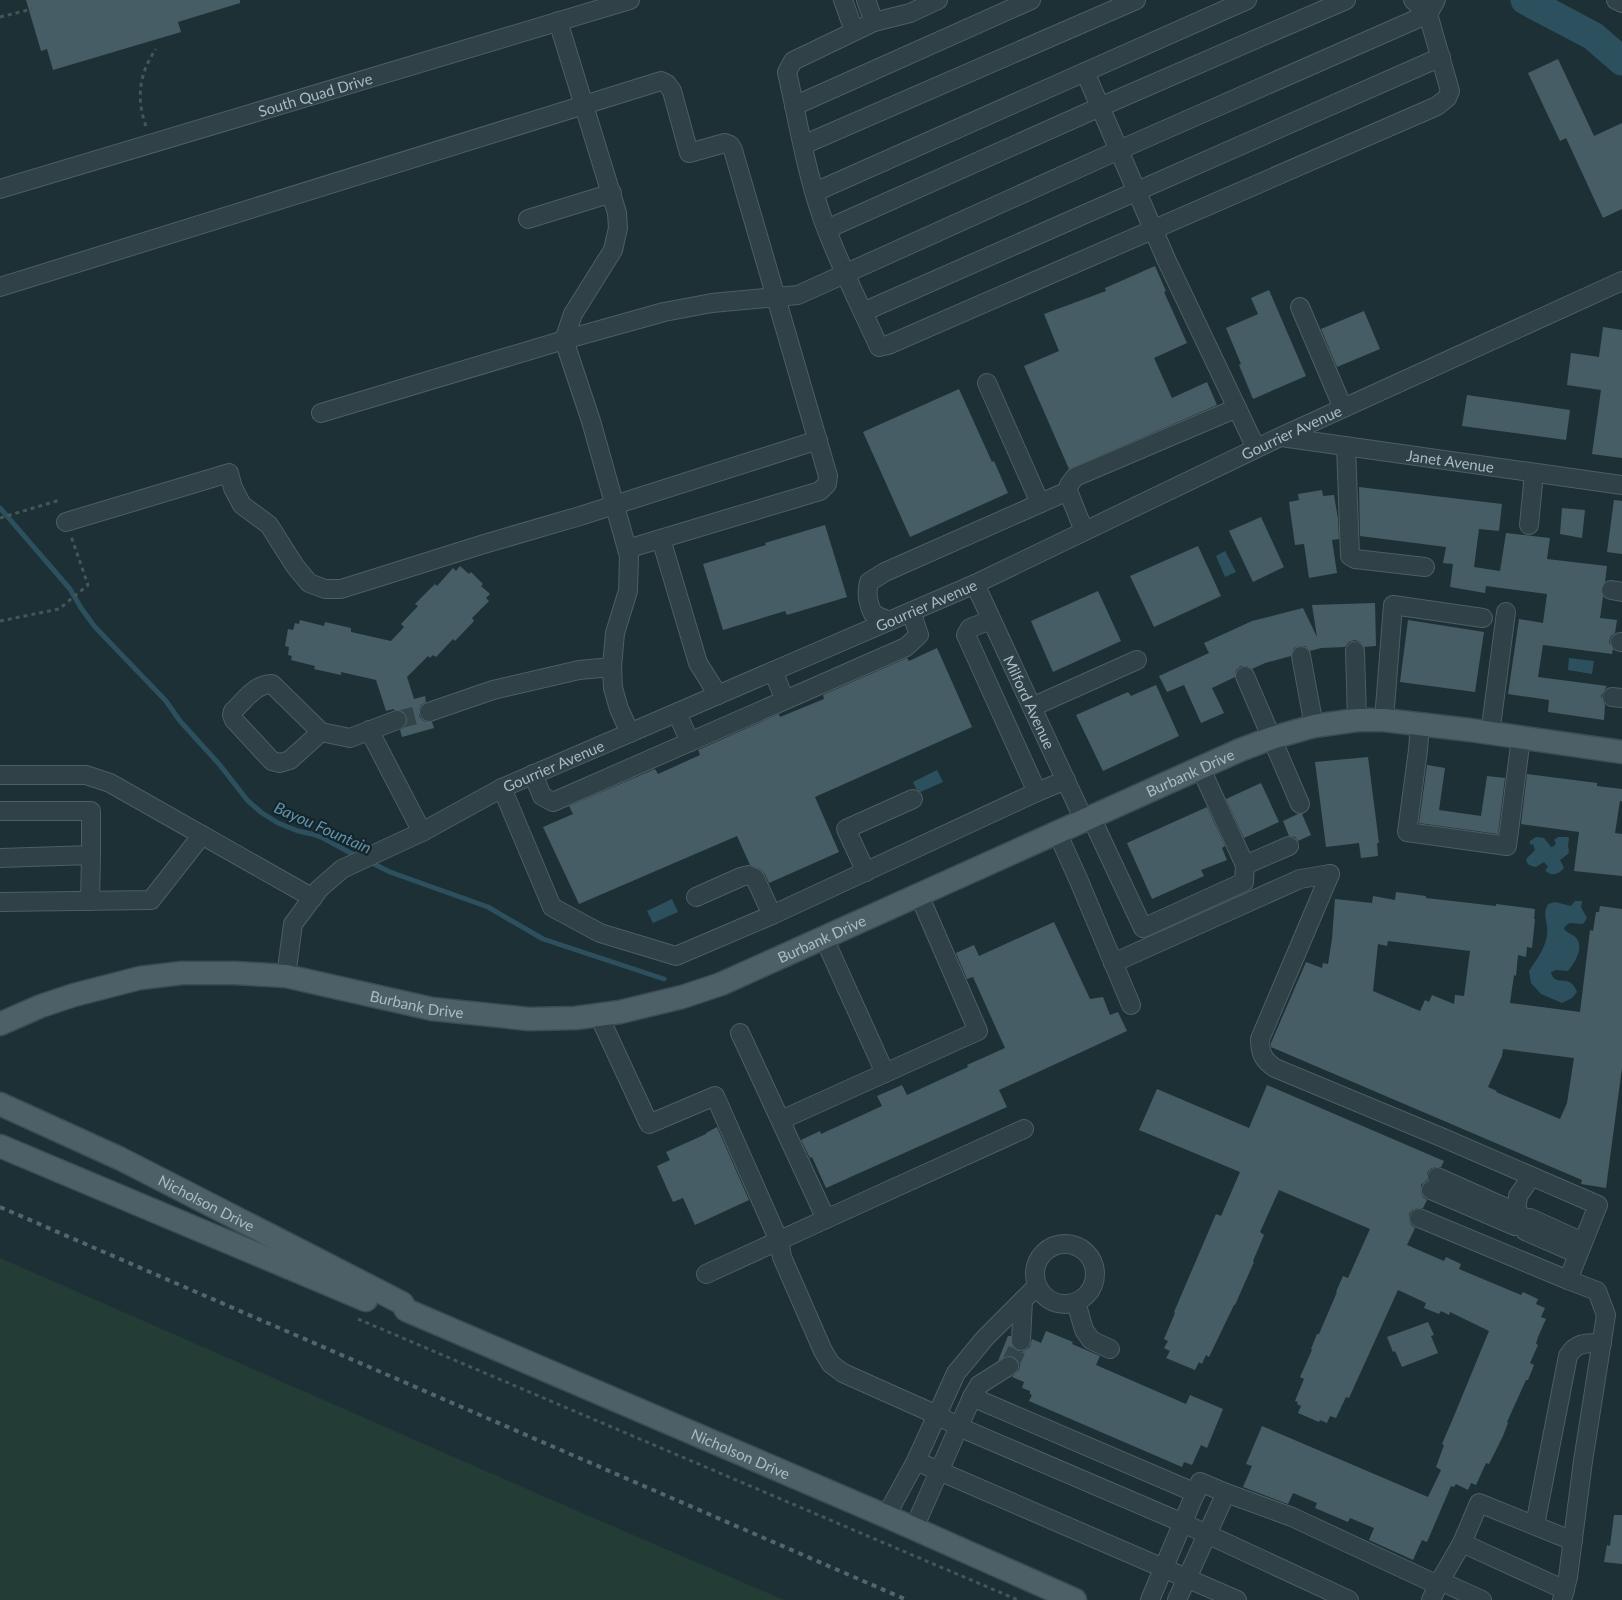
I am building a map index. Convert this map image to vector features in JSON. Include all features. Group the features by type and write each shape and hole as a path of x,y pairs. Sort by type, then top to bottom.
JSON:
{"main road":[{"name":"Burbank Drive","path":"0,1024 74,994 140,978 210,972 286,976 432,1010 529,1019 599,1016 645,1007 721,984 1240,750 1272,738 1314,726 1357,720 1384,720 1622,752"},
{"name":"Nicholson Drive","path":"2,1099 121,1158 402,1304 406,1310 914,1528 1075,1600"},
{"name":"Nicholson Drive","path":"0,1146 397,1313 406,1310"}],"street":[{"name":"South Quad Drive","path":"0,189 630,0"},
{"path":"843,0 854,31"},
{"path":"866,0 874,22"},
{"path":"938,0 910,13 874,22 854,31 794,62 787,72 814,192 845,274 879,347 888,345 1437,106 1446,98 1450,91 1441,57 1432,7"},
{"path":"794,106 1031,0"},
{"path":"803,145 1136,0"},
{"path":"814,192 1247,0"},
{"path":"827,229 1346,0"},
{"path":"1413,0 1432,7"},
{"path":"1616,0 1622,3"},
{"path":"321,413 664,312 712,303 798,295 1432,7"},
{"path":"558,21 616,206 618,221 615,243 610,257 573,314 564,340 591,421 629,556 628,590 615,633 612,667 613,688 619,709 630,733"},
{"path":"863,312 1441,57"},
{"path":"1085,72 1153,230 1256,448"},
{"path":"0,287 661,81 667,84 672,91 689,153 724,143 730,145 733,150 828,476 827,484 820,491 627,549"},
{"path":"528,219 612,193"},
{"name":"Gourrier Avenue","path":"286,976 293,924 329,879 342,869 417,835 502,788 975,584 1256,448 1622,281"},
{"path":"1300,307 1344,408"},
{"path":"987,384 1040,503"},
{"path":"1084,531 1068,491 1069,485 1075,477 1237,408"},
{"name":"Janet Avenue","path":"1280,437 1622,485"},
{"path":"66,522 229,473 233,488 242,505 269,525 278,542 309,583 325,589 341,589 484,544 615,506 818,440"},
{"path":"1346,446 1350,556 1355,559 1425,567"},
{"path":"1529,526 1534,473"},
{"path":"890,622 872,614 868,604 867,590 869,582 885,572 1068,491"},
{"path":"661,539 698,663 718,695"},
{"name":"Milford Avenue","path":"975,584 1066,780 1143,928 1244,882 1245,865"},
{"path":"1384,720 1393,605 1483,618"},
{"path":"533,774 542,796 553,802 906,647 919,635 911,612"},
{"path":"1490,734 1506,612"},
{"path":"991,620 970,628 966,635 1038,792"},
{"path":"1355,651 1357,720"},
{"path":"1301,656 1314,726"},
{"path":"1032,707 1137,660"},
{"path":"429,712 493,690 579,670 612,667"},
{"path":"773,671 785,700"},
{"path":"1245,676 1300,804"},
{"path":"321,732 290,760 280,763 272,761 234,720 232,715 258,687 264,684 272,684 321,732 350,738 397,720"},
{"path":"678,713 690,742"},
{"path":"1420,724 1406,832 1507,846 1521,738"},
{"path":"370,730 417,835"},
{"path":"1201,769 1245,865 1289,846"},
{"path":"0,775 86,775 110,783 313,898"},
{"path":"502,788 552,908 600,933 676,956 772,915 1066,780"},
{"path":"866,872 846,829 913,799"},
{"path":"0,811 91,811 90,901"},
{"path":"1057,832 1131,1005"},
{"path":"0,902 151,900 202,835"},
{"path":"0,858 91,855"},
{"path":"1113,963 1300,879 1330,874 1260,1038 1260,1050 1263,1057 1275,1068 1441,1137 1598,1206 1568,1280"},
{"path":"696,897 749,875 755,878 772,915"},
{"path":"781,1120 978,1031 919,895"},
{"path":"824,938 885,1073"},
{"path":"599,1016 649,1124 715,1096 779,1241 782,1256 830,1364 843,1372 937,1414 959,1427 1183,1523 1349,1600"},
{"path":"740,1033 826,1219"},
{"path":"706,1274 1024,1129"},
{"path":"1519,1221 1518,1196 1531,1177"},
{"path":"1434,1184 1581,1248"},
{"path":"1419,1218 1597,1291 1606,1315 1583,1461 1568,1577 1563,1595 1462,1543"},
{"path":"1500,1251 1502,1232 1519,1221"},
{"path":"1059,1244 1069,1244 1078,1247 1092,1261 1094,1280 1091,1290 1076,1302 1055,1303 1046,1298 1037,1286 1034,1271 1037,1262 1042,1254 1059,1244"},
{"path":"886,1516 916,1461 956,1373 985,1338 1037,1286"},
{"path":"1021,1341 1023,1300"},
{"path":"1076,1302 1084,1330 1091,1340 1110,1349"},
{"path":"1535,1525 1568,1356 1573,1347 1580,1344 1602,1343"},
{"path":"914,1528 975,1391 1009,1366"},
{"path":"956,1373 975,1391 1196,1493"},
{"path":"916,1461 1237,1600"},
{"path":"1150,1600 1200,1482 1224,1497 1292,1517 1436,1589 1482,1600"},
{"path":"1177,1600 1224,1497"},
{"path":"1436,1589 1462,1543 1479,1503 1573,1540"}],"path":[{"path":"0,17 32,9"},
{"path":"146,126 142,116 141,81 156,49"},
{"path":"0,518 60,500"},
{"path":"0,621 60,609 88,585 66,522"},
{"path":"358,1318 1018,1600"}],"green space":[{"path":"0,1258 538,1494 784,1600 0,1600"}],"water":[{"path":"1225,551 1236,572 1225,577 1216,556"},
{"path":"1569,658 1594,661 1592,674 1568,670"},
{"path":"937,770 943,782 918,793 913,782"},
{"path":"1536,837 1544,838 1551,847 1554,846 1556,843 1554,840 1558,837 1568,837 1569,851 1560,860 1564,868 1559,872 1552,874 1547,872 1545,870 1548,867 1544,862 1536,867 1530,866 1527,863 1526,859 1535,850 1533,844 1530,845 1530,841"},
{"path":"672,899 678,912 653,923 647,911"},
{"path":"1575,901 1582,901 1581,907 1587,918 1583,924 1569,923 1564,929 1577,940 1579,944 1578,954 1568,971 1556,970 1551,972 1556,979 1570,982 1577,992 1572,998 1562,1003 1541,994 1531,983 1529,971 1542,950 1546,939 1545,913 1548,904 1555,902 1571,906"}],"building":[{"path":"26,0 240,0 240,3 178,22 181,32 53,70 47,49 41,51"},
{"path":"1558,59 1594,136 1622,123 1622,209 1603,218 1566,138 1560,141 1528,73"},
{"path":"1155,266 1166,291 1164,292 1187,343 1154,358 1172,398 1207,382 1217,405 1069,469 1024,366 1059,351 1044,314 1106,291 1105,288"},
{"path":"1269,290 1306,376 1253,399 1226,328 1258,314 1251,298"},
{"path":"1364,311 1380,349 1337,367 1321,329"},
{"path":"1603,327 1622,330 1622,458 1592,454 1601,390 1567,385 1571,353 1599,357"},
{"path":"959,389 1008,493 910,537 863,432"},
{"path":"1467,395 1570,410 1566,440 1462,426"},
{"path":"1359,487 1502,504 1499,531 1479,529 1474,567 1500,571 1506,533 1550,538 1547,559 1607,566 1605,582 1601,589 1603,597 1600,618 1617,620 1615,633 1611,636 1609,642 1613,649 1612,654 1543,645 1538,677 1607,686 1601,696 1605,705 1604,720 1548,712 1549,700 1508,694 1519,619 1543,623 1547,594 1486,586 1485,593 1450,587 1453,564 1443,563 1446,547 1360,536"},
{"path":"1322,490 1323,496 1334,495 1339,539 1332,540 1337,573 1309,578 1304,544 1295,545 1289,502 1299,500 1298,494"},
{"path":"1614,500 1622,501 1622,554 1607,552"},
{"path":"1562,508 1585,510 1582,538 1560,534"},
{"path":"1261,517 1284,567 1253,582 1229,531"},
{"path":"825,525 847,597 787,615 785,611 723,630 703,564"},
{"path":"1198,546 1221,596 1154,627 1130,576"},
{"path":"460,566 469,574 471,572 483,584 481,586 490,594 486,598 489,601 472,618 474,621 455,641 453,639 436,657 433,655 430,658 428,656 407,677 414,699 425,696 426,702 421,705 419,716 426,722 432,722 434,728 402,737 400,730 406,726 407,716 403,711 399,710 386,711 376,680 341,672 341,675 314,669 315,666 291,660 292,656 288,655 289,647 285,646 288,629 293,630 295,623 299,624 300,620 324,626 325,622 351,628 351,632 391,641 404,627 401,624 418,606 415,604 435,584 437,586 453,568 456,571"},
{"path":"1098,591 1121,641 1053,672 1031,621"},
{"path":"1375,603 1376,646 1364,647 1355,640 1349,642 1345,647 1321,648 1310,651 1305,646 1300,646 1294,648 1291,656 1265,663 1252,669 1247,666 1241,666 1236,670 1235,677 1212,688 1224,713 1201,723 1184,685 1167,692 1159,676 1209,653 1204,643 1252,621 1303,608 1317,637 1312,605"},
{"path":"1408,620 1484,632 1475,692 1400,682"},
{"path":"937,648 972,727 815,797 839,852 769,883 765,874 760,869 750,865 737,836 579,904 543,827 573,814 569,806 655,769 658,774 700,755 698,750 779,714 780,717 824,699 823,695 907,658 909,661"},
{"path":"1156,685 1179,736 1103,771 1076,715 1128,692 1131,696"},
{"path":"1368,757 1379,843 1377,843 1378,856 1361,858 1359,843 1326,847 1315,762"},
{"path":"1427,765 1445,768 1439,810 1481,816 1487,776 1505,778 1498,834 1419,823"},
{"path":"1527,774 1597,783 1597,786 1622,789 1622,801 1620,801 1615,833 1622,834 1622,876 1574,871 1579,832 1521,824"},
{"path":"1261,783 1279,822 1244,838 1226,799"},
{"path":"1207,807 1225,846 1222,848 1227,860 1201,870 1204,876 1152,899 1127,843"},
{"path":"1302,814 1311,835 1298,841 1295,837 1289,836 1283,821"},
{"path":"1396,892 1426,896 1426,898 1535,909 1532,948 1527,947 1526,957 1518,955 1510,1003 1580,1012 1590,930 1593,931 1596,912 1599,912 1600,906 1622,909 1622,1068 1606,1188 1581,1184 1582,1180 1271,1047 1271,1043 1306,962 1322,968 1323,963 1328,964 1335,899 1372,903 1373,896 1395,900","holes":["1388,941 1470,951 1464,996 1455,995 1454,1004 1432,995 1429,1002 1425,1000 1420,1011 1373,991 1378,944 1387,946","1503,1049 1574,1058 1567,1103 1560,1119 1488,1087 1502,1056"]},
{"path":"1054,922 1090,999 1103,997 1110,1015 1118,1012 1127,1031 999,1090 1007,1107 826,1188 812,1157 810,1158 801,1140 820,1131 821,1134 882,1106 877,1096 902,1085 907,1095 1005,1048 973,977 967,979 956,953 974,945 979,956"},
{"path":"1267,1085 1444,1161 1441,1167 1430,1169 1427,1173 1427,1180 1421,1185 1423,1197 1427,1200 1423,1208 1412,1210 1409,1214 1411,1225 1415,1228 1407,1245 1444,1261 1446,1257 1461,1264 1459,1269 1521,1295 1523,1292 1538,1299 1536,1304 1545,1308 1541,1317 1546,1319 1530,1363 1534,1365 1489,1464 1486,1463 1476,1485 1471,1483 1468,1490 1456,1484 1454,1487 1451,1486 1427,1542 1422,1540 1413,1560 1369,1540 1374,1528 1350,1518 1348,1522 1315,1508 1317,1503 1293,1493 1288,1504 1243,1487 1252,1466 1246,1464 1262,1426 1428,1497 1441,1470 1436,1467 1444,1445 1442,1444 1489,1331 1450,1312 1449,1315 1441,1311 1439,1314 1424,1308 1426,1303 1398,1290 1349,1398 1346,1397 1336,1418 1330,1416 1327,1423 1320,1420 1319,1422 1298,1413 1301,1406 1295,1401 1304,1379 1300,1377 1317,1334 1319,1334 1343,1276 1348,1278 1370,1229 1279,1190 1260,1232 1264,1235 1254,1262 1209,1357 1206,1355 1202,1364 1199,1362 1195,1370 1166,1358 1170,1351 1164,1348 1168,1341 1164,1339 1174,1312 1216,1214 1221,1216 1240,1172 1139,1130 1157,1089 1249,1128"},
{"path":"717,1127 749,1200 695,1225 683,1198 673,1202 657,1166 670,1160 666,1152"},
{"path":"1428,1322 1434,1335 1431,1336 1438,1353 1402,1367 1387,1337"},
{"path":"1046,1331 1100,1356 1096,1365 1186,1404 1190,1395 1223,1409 1207,1448 1201,1445 1192,1465 1184,1462 1182,1467 1029,1401 1032,1395 1030,1391 1022,1388 1024,1382 1012,1377 1019,1370 1018,1360 1009,1355 998,1361 1008,1336 1011,1336 1012,1346 1021,1352 1030,1347 1032,1339 1041,1343"},
{"path":"1614,1515 1622,1515 1622,1564 1604,1562 1607,1545 1610,1546"}],"waterway":[{"path":"1525,0 1593,36 1622,61"},
{"name":"Bayou Fountain","path":"0,508 70,589 95,627 166,701 180,721 219,764 248,801 278,823 323,838 358,857"},
{"name":"Bayou Fountain","path":"368,861 390,872 488,907 543,939 664,979"}],"tunnel":[{"path":"397,720 429,712"},
{"path":"1009,1366 1021,1341"}],"railway":[{"path":"0,1207 907,1600"}]}
